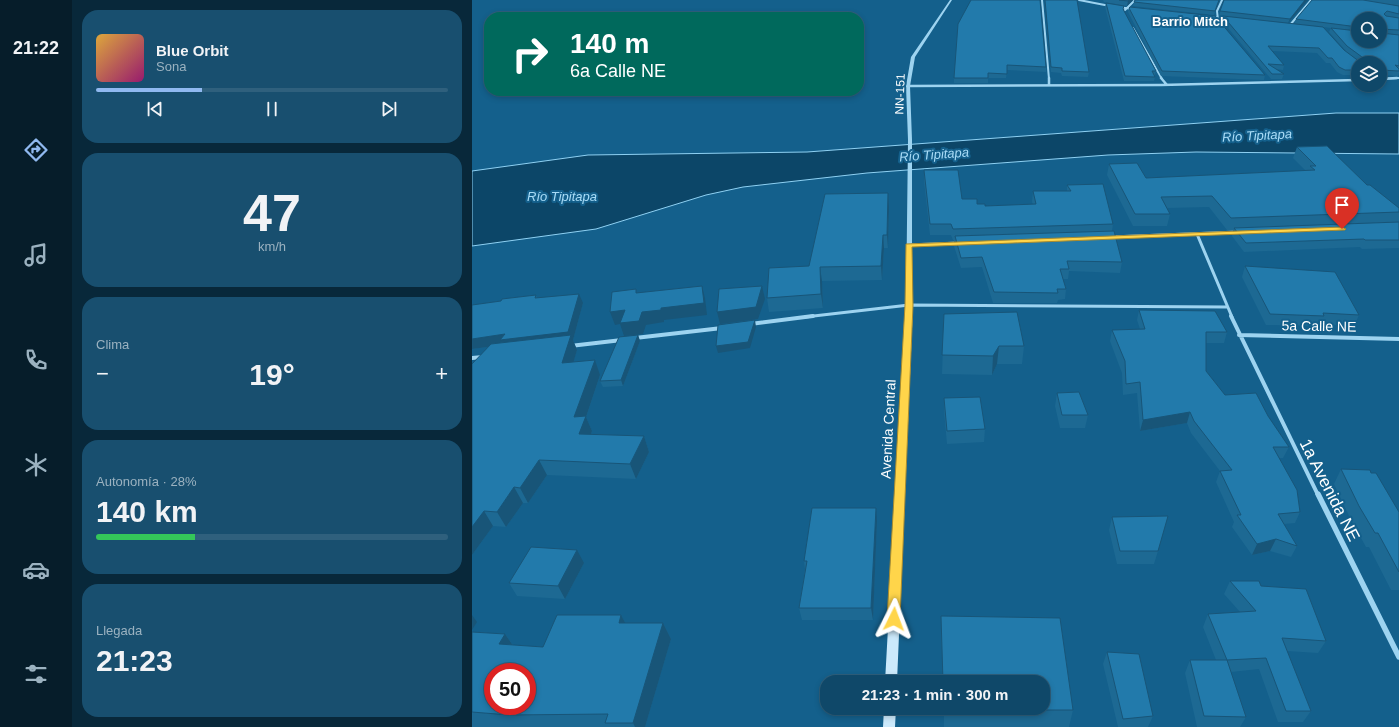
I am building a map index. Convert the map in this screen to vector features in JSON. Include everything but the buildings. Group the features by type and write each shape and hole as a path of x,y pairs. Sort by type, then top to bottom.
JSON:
{"main road":[{"name":"Avenida Central","path":"891,675 909,305"},
{"path":"889,727 890,715"}],"street":[{"name":"NN-151","path":"910,177 908,86 913,57 951,0"},
{"path":"1042,0 1049,84"},
{"path":"1079,0 1134,9"},
{"path":"1124,12 1126,8 1135,0"},
{"path":"1220,23 1216,18 1217,11 1222,0"},
{"path":"1290,25 1311,0"},
{"path":"1209,17 1231,19"},
{"path":"1130,22 1145,47 1158,77 1167,85"},
{"path":"1283,24 1297,26"},
{"path":"1265,78 1270,83"},
{"path":"1387,79 1399,78"},
{"path":"908,86 970,87 1049,84 1167,85 1351,80"},
{"name":"Avenida Central","path":"909,305 908,245 910,177"},
{"path":"1103,238 1244,232"},
{"name":"1a Avenida NE","path":"1197,234 1239,335 1399,657"},
{"path":"908,245 963,243"},
{"path":"744,325 909,305 1034,307 1227,307"},
{"path":"564,347 729,327"},
{"name":"5a Calle NE","path":"1239,335 1399,339"},
{"path":"472,358 486,356 481,362"}],"water":[{"name":"Río Tipitapa","path":"1336,113 1399,113 1399,154 1196,152 1108,155 867,173 743,187 706,195 596,229 472,246 472,171 588,155 807,152"}],"district":[{"name":"Barrio Mitch","path":"1190,21"}],"route":[{"path":"894,619 909,305 908,245 1342,229"}]}
